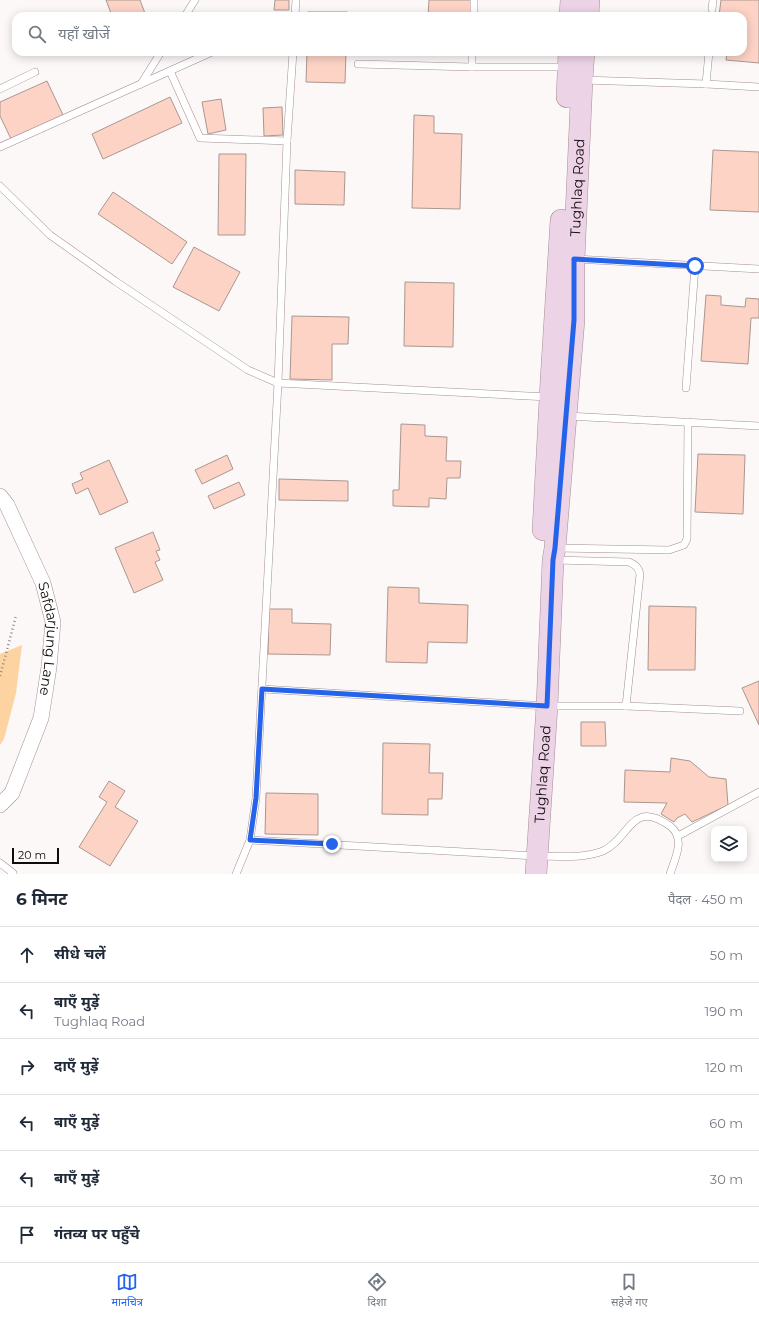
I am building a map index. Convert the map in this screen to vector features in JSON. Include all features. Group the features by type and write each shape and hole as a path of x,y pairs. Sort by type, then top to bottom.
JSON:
{"main road":[{"path":"570,12 571,0"},
{"path":"588,12 590,0"},
{"name":"Tughlaq Road","path":"529,865 540,706 574,320 577,64"},
{"name":"Tughlaq Road","path":"540,706 550,398 561,232 577,64"}],"street":[{"name":"Safdarjung Lane","path":"0,496 7,505 43,583 53,622 50,667 41,718 12,793 0,805"}],"lane":[{"path":"188,12 195,0"},
{"path":"294,12 296,0"},
{"path":"474,0 474,12"},
{"path":"712,9 713,0"},
{"path":"140,84 158,56"},
{"path":"0,147 203,56"},
{"path":"236,874 250,840 256,798 278,383 287,141 293,56"},
{"path":"472,56 472,67"},
{"path":"706,84 709,56"},
{"path":"358,64 472,67 577,64 706,84 759,87"},
{"path":"170,71 200,138 287,141"},
{"path":"0,89 35,72"},
{"path":"0,186 50,235 115,281 248,370 278,383 550,398"},
{"path":"574,259 759,269"},
{"path":"686,388 695,266"},
{"path":"566,416 759,426"},
{"path":"554,554 669,550 684,545 688,539 688,422"},
{"path":"554,554 630,562 638,569 640,574 626,706"},
{"path":"262,689 540,706 626,706 740,711"},
{"path":"678,836 759,792"},
{"path":"250,840 529,865 584,856 603,850 611,845 636,820 643,817 652,817 661,820 672,828 678,836 679,846 670,874"},
{"path":"0,863 13,874"}],"path":[{"path":"0,676 16,616"}],"shaded area":[{"path":"22,645 16,693 4,739 0,745 0,654"}],"building":[{"path":"106,0 140,0 144,12 110,12"},
{"path":"275,0 289,0 289,10 274,10"},
{"path":"429,0 473,0 473,12 428,12"},
{"path":"721,0 759,0 759,63 726,60 726,56 747,56 747,12 720,12"},
{"path":"307,56 346,56 345,83 306,82"},
{"path":"47,81 63,115 11,139 0,116 0,102"},
{"path":"170,97 182,123 103,159 92,134"},
{"path":"221,99 226,130 208,134 202,102"},
{"path":"282,107 283,135 264,136 263,108"},
{"path":"414,115 434,116 434,133 462,134 460,209 412,208"},
{"path":"713,150 759,152 759,212 710,210"},
{"path":"219,154 246,154 245,235 218,235"},
{"path":"295,170 345,172 344,205 295,204"},
{"path":"113,192 187,242 172,264 98,214"},
{"path":"194,247 240,272 219,311 173,287"},
{"path":"405,282 454,283 453,347 404,346"},
{"path":"706,295 721,296 721,305 745,307 746,298 759,299 759,318 751,318 748,364 701,361"},
{"path":"292,316 349,317 348,344 332,344 332,380 290,379"},
{"path":"401,424 425,425 425,436 447,437 446,461 461,461 460,478 447,478 446,499 429,498 429,507 393,506 393,490 399,490"},
{"path":"698,454 745,455 743,514 695,512"},
{"path":"227,455 233,469 202,484 195,470"},
{"path":"109,460 128,502 100,515 88,488 76,494 72,484 83,479 80,473"},
{"path":"279,479 348,481 348,501 279,500"},
{"path":"239,482 245,495 214,509 208,496"},
{"path":"153,532 160,550 156,551 160,560 155,562 163,580 134,593 115,548"},
{"path":"388,587 419,588 419,603 468,605 467,643 428,642 427,663 386,662"},
{"path":"649,606 696,607 695,670 648,670"},
{"path":"269,609 292,609 292,623 331,624 330,655 268,654"},
{"path":"759,681 759,725 742,688"},
{"path":"581,722 605,722 606,746 581,746"},
{"path":"383,743 430,744 429,773 443,773 442,799 428,799 428,815 382,814"},
{"path":"671,758 690,761 709,777 726,779 728,805 692,822 685,814 677,818 674,822 661,814 667,803 624,802 625,770 670,772"},
{"path":"109,781 125,791 115,807 138,821 110,866 79,847 107,802 99,797"},
{"path":"266,793 318,794 318,835 265,834"}],"route":[{"path":"332,844 250,840 256,798 262,689 547,706 553,560 574,320 574,259 695,266"}]}
